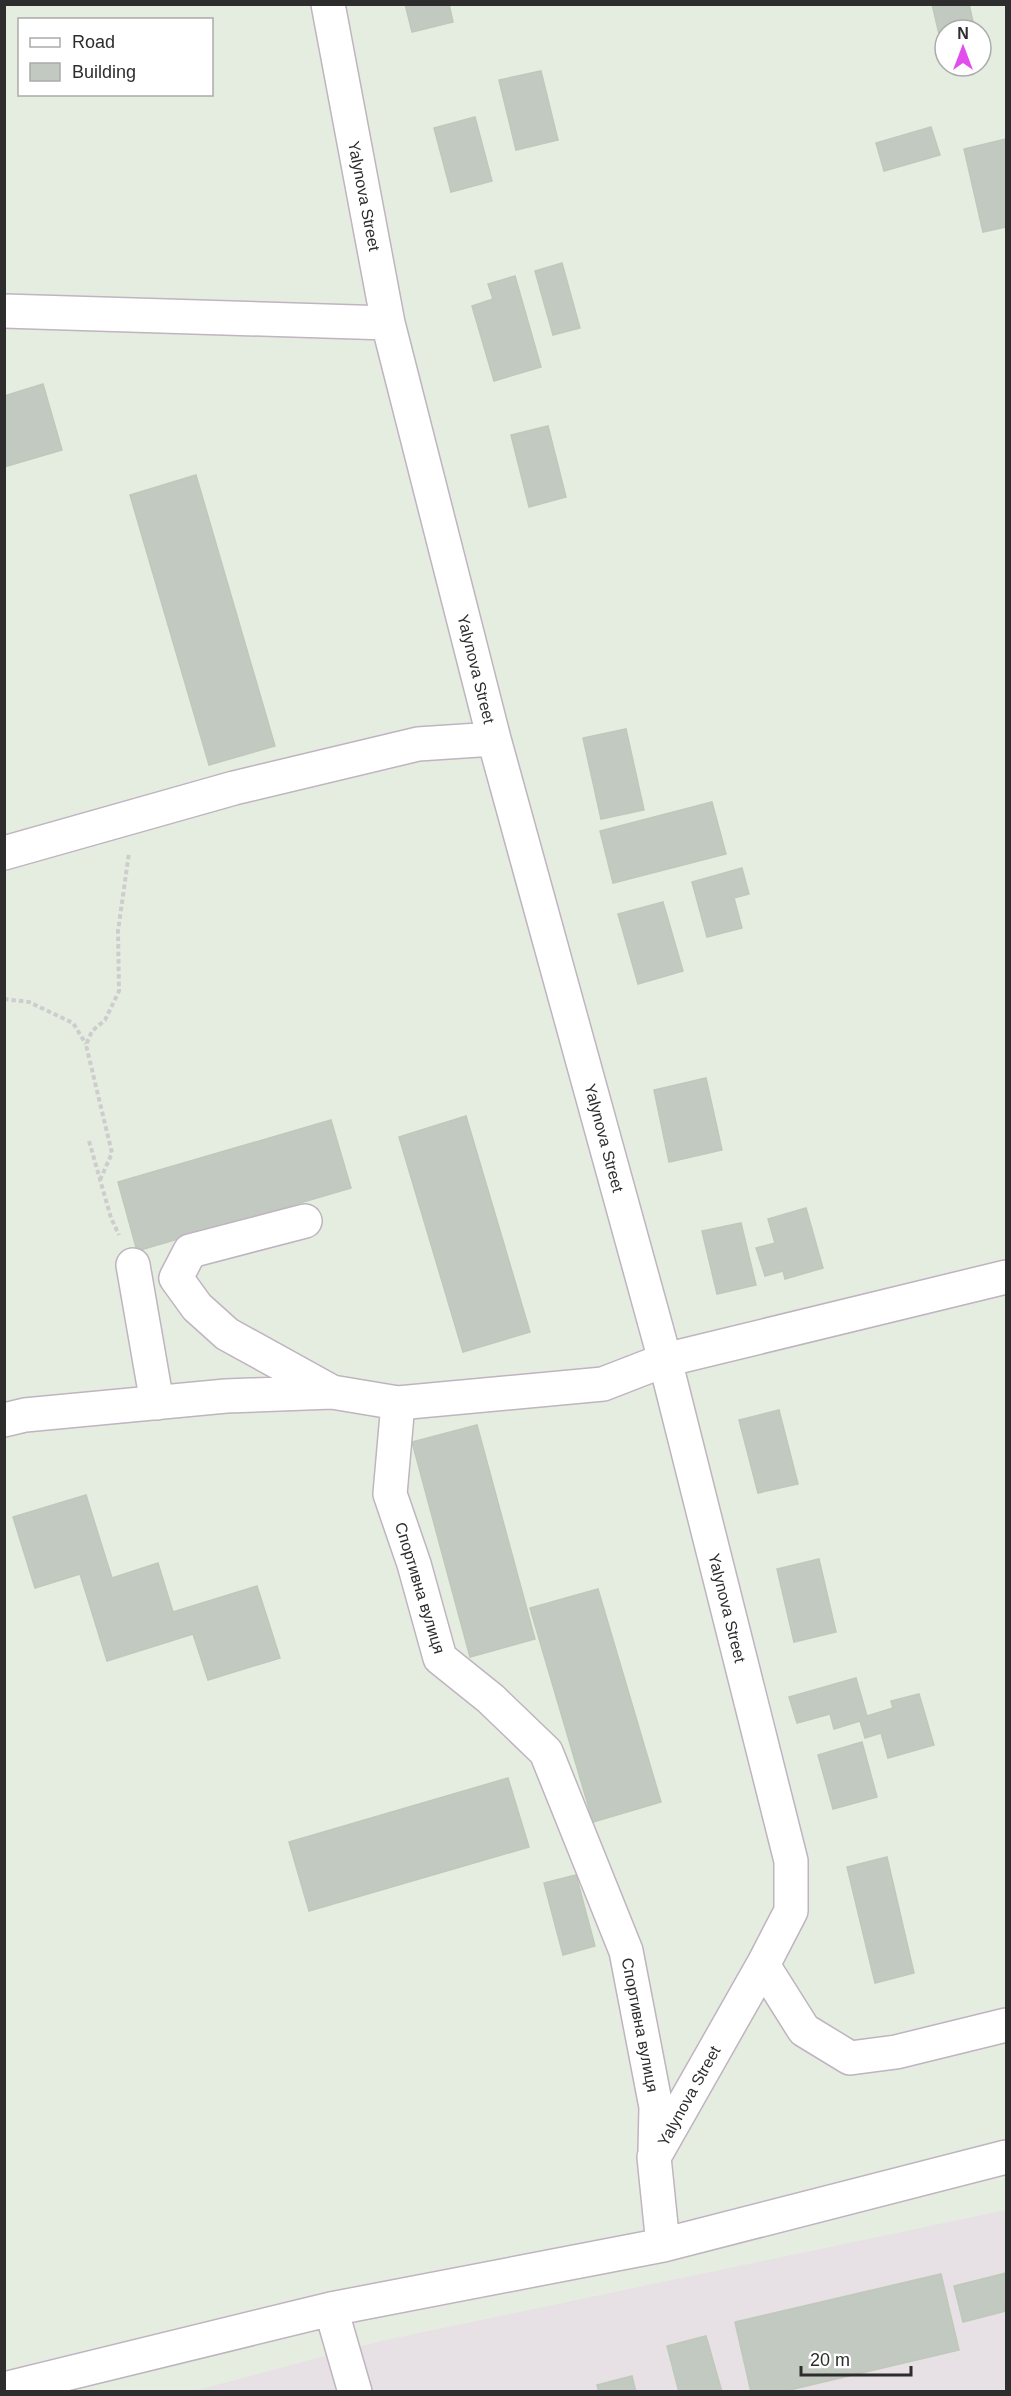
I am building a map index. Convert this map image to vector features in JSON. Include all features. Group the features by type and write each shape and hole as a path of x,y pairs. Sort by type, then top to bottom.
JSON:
{"street":[{"name":"Yalynova Street","path":"328,4 388,323 494,739 665,1360 791,1861 790,1911 763,1965 654,2157 663,2245"},
{"path":"4,311 388,323"},
{"path":"4,853 234,788 418,744 494,739"},
{"path":"305,1221 190,1251 176,1278 197,1307 227,1334 332,1392"},
{"path":"133,1265 156,1403"},
{"path":"4,1420 25,1415 226,1396 332,1392 398,1403 603,1384 665,1360 1006,1277"},
{"name":"Спортивна вулиця","path":"398,1403 390,1494 414,1564 440,1658 491,1699 546,1752 626,1951 656,2107 654,2157"},
{"path":"763,1965 804,2030 850,2058 896,2052 1006,2025"},
{"path":"4,2389 331,2309 663,2245 1006,2157"},
{"path":"331,2309 355,2391"}],"path":[{"path":"86,1045 92,1031 105,1020 119,991 117,931 130,842 143,814"},
{"path":"4,999 29,1002 73,1023 86,1045 112,1153 100,1180"},
{"path":"89,1141 111,1218 133,1265"}],"shaded area":[{"path":"1006,2210 1006,2391 190,2392 381,2341"}],"building":[{"path":"405,4 449,4 453,22 412,32"},
{"path":"932,4 969,4 972,18 935,18"},
{"path":"541,71 558,140 516,150 499,80"},
{"path":"475,117 492,181 451,192 434,128"},
{"path":"931,127 940,155 884,171 876,143"},
{"path":"1006,139 1006,227 983,232 964,149"},
{"path":"562,263 580,328 553,335 535,271"},
{"path":"515,276 541,367 494,381 472,306 493,299 488,284"},
{"path":"43,384 62,450 4,467 4,396"},
{"path":"548,426 566,497 529,507 511,435"},
{"path":"196,475 275,746 209,765 130,495"},
{"path":"626,729 644,810 601,819 583,738"},
{"path":"712,802 726,854 613,883 600,831"},
{"path":"742,868 749,894 734,898 742,928 707,937 692,882"},
{"path":"663,902 683,971 638,984 618,914"},
{"path":"706,1078 722,1150 669,1162 654,1090"},
{"path":"466,1116 530,1332 463,1352 399,1137"},
{"path":"331,1120 351,1188 137,1251 118,1182"},
{"path":"806,1208 823,1268 785,1279 783,1271 765,1276 756,1248 775,1243 768,1219"},
{"path":"741,1223 756,1285 717,1294 702,1231"},
{"path":"779,1410 798,1484 758,1493 739,1420"},
{"path":"477,1425 535,1639 470,1657 412,1442"},
{"path":"86,1495 112,1578 158,1563 173,1612 257,1586 280,1658 208,1680 193,1634 107,1661 80,1574 35,1588 13,1517"},
{"path":"819,1559 836,1632 794,1642 777,1569"},
{"path":"598,1589 661,1802 593,1822 530,1608"},
{"path":"856,1678 867,1716 893,1708 891,1701 919,1694 934,1745 888,1758 881,1733 865,1738 860,1721 834,1729 830,1714 797,1723 789,1697"},
{"path":"862,1742 877,1797 833,1809 818,1755"},
{"path":"508,1778 529,1847 309,1911 289,1842"},
{"path":"887,1857 914,1973 875,1983 847,1867"},
{"path":"576,1875 595,1946 563,1955 544,1883"},
{"path":"1006,2273 1006,2311 963,2322 954,2286"},
{"path":"941,2274 959,2350 781,2392 751,2392 735,2322"},
{"path":"706,2336 722,2392 679,2392 667,2346"},
{"path":"632,2376 636,2392 599,2392 597,2385"}]}
